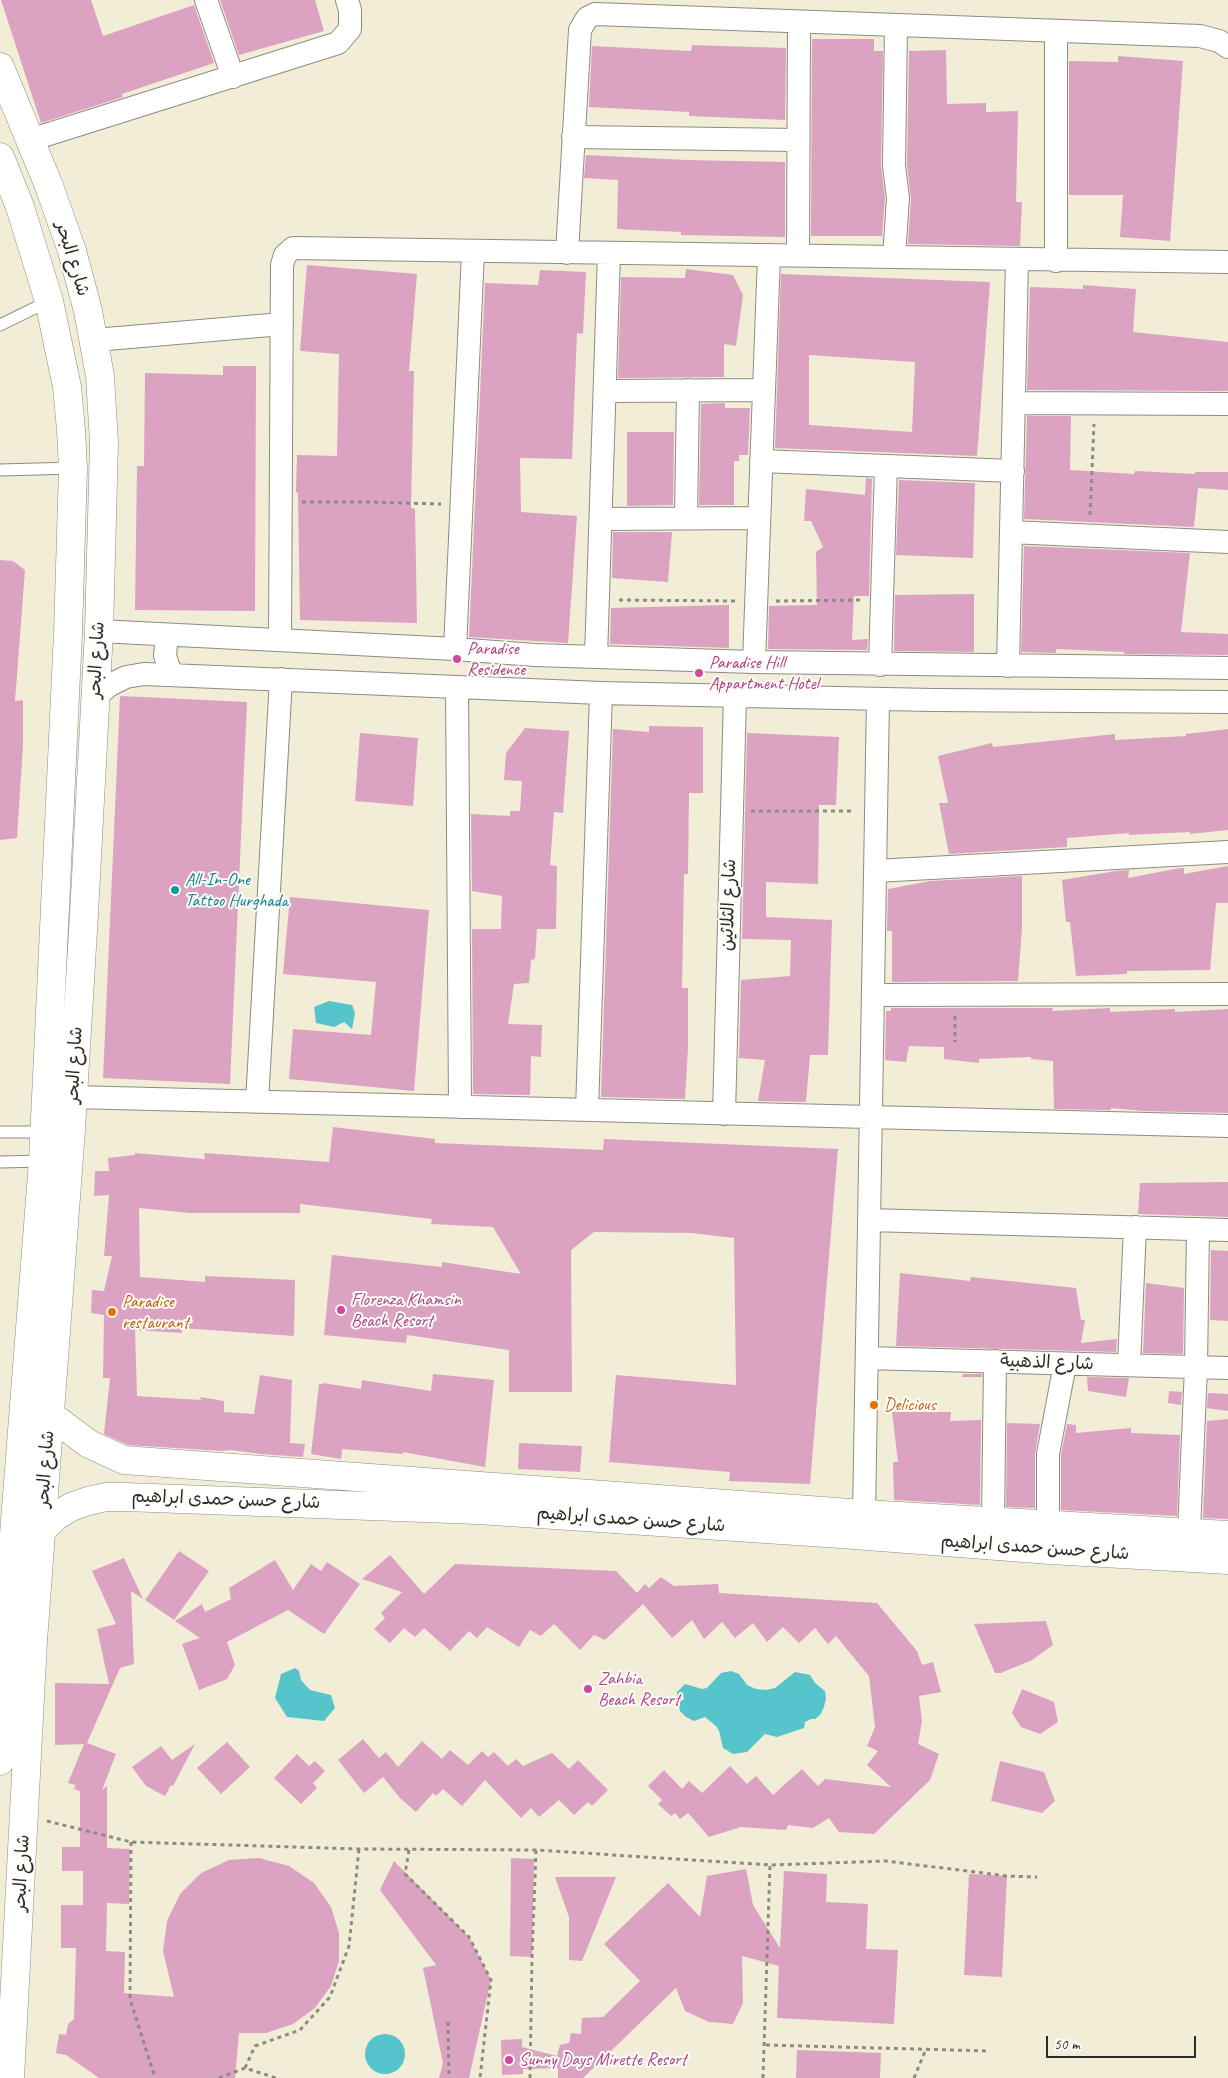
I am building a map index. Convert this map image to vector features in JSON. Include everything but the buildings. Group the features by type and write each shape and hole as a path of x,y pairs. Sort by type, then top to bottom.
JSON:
{"main road":[{"name":"شارع البحر","path":"0,67 72,251 95,340 104,410 96,697 73,1097 33,1641 10,2078"},
{"name":"شارع البحر","path":"0,157 23,215 49,301 67,387 73,468 68,633 44,1132 7,1534 0,1761"},
{"name":"شارع حسن حمدى ابراهيم","path":"50,1416 89,1444 124,1460 864,1514 1228,1535"},
{"path":"124,1460 118,1465 113,1479 118,1492 125,1497"},
{"name":"شارع حسن حمدى ابراهيم","path":"42,1530 55,1517 71,1507 106,1497 125,1497 478,1510 1050,1550 1228,1560"}],"street":[{"path":"206,0 233,77"},
{"path":"30,140 338,43 346,36 350,29 351,15 347,0"},
{"path":"567,253 580,30 587,18 595,14 1200,36 1219,41 1228,47"},
{"path":"798,255 799,22"},
{"path":"894,257 898,198 894,166 896,26"},
{"path":"1056,31 1056,260"},
{"path":"573,137 798,140"},
{"path":"280,640 283,260 285,255 293,248 1228,262"},
{"path":"455,649 473,252"},
{"path":"596,657 609,253"},
{"path":"754,662 769,255"},
{"path":"1008,666 1017,260"},
{"path":"95,340 282,324"},
{"path":"686,518 688,390"},
{"path":"605,391 763,390"},
{"path":"1014,403 1228,404"},
{"path":"761,461 1012,470"},
{"path":"880,665 886,466"},
{"path":"601,519 759,518"},
{"path":"1011,532 1228,542"},
{"path":"99,631 596,657 880,665 1228,668"},
{"path":"170,635 166,644 165,655 168,666 174,674"},
{"path":"532,690 535,655"},
{"path":"934,700 936,665"},
{"path":"96,697 110,685 126,677 144,674 174,674 601,693 934,700 1228,702"},
{"path":"257,1102 281,679"},
{"path":"457,687 460,1107"},
{"path":"587,1110 601,693"},
{"name":"شارع الثلاثين","path":"724,1114 734,696"},
{"path":"864,1514 878,699"},
{"path":"875,871 1228,852"},
{"path":"873,995 1228,994"},
{"path":"73,1097 1228,1126"},
{"path":"869,1220 1228,1230"},
{"path":"1129,1365 1134,1227"},
{"path":"1189,1532 1196,1367 1198,1229"},
{"name":"شارع الذهبية","path":"866,1358 1228,1368"},
{"path":"993,1522 995,1362"},
{"path":"1048,1525 1048,1454 1065,1364"}],"lane":[{"path":"0,325 49,301"},
{"path":"0,470 73,468"},
{"path":"0,1132 44,1132"},
{"path":"0,1162 42,1162"}],"path":[{"path":"1089,536 1096,403"},
{"path":"281,503 366,502 461,505"},
{"path":"598,590 617,600 756,602 881,599"},
{"path":"732,811 876,812"},
{"path":"955,995 955,1042"},
{"path":"25,1816 131,1842 359,1849 536,1850 770,1865 886,1861 1006,1876 1037,1877"},
{"path":"131,1842 130,2000 155,2078"},
{"path":"245,2068 255,2046 300,2030 330,1997 349,1946 359,1849"},
{"path":"410,1850 405,1874 470,1936 491,1980 480,2078"},
{"path":"530,2078 536,1850"},
{"path":"764,2078 770,1865"},
{"path":"448,2022 449,2078"},
{"path":"766,2045 990,2051"},
{"path":"914,2078 926,2049"},
{"path":"219,2078 245,2068 276,2078"}],"water":[{"path":"329,1001 352,1005 355,1013 352,1029 344,1022 334,1027 316,1023 314,1007"},
{"path":"295,1668 299,1671 301,1680 310,1690 331,1695 335,1708 324,1721 287,1717 275,1698 281,1674"},
{"path":"731,1671 739,1674 747,1685 756,1689 766,1690 775,1688 795,1672 810,1675 815,1683 825,1691 824,1707 820,1715 815,1719 805,1722 804,1728 777,1737 765,1734 747,1752 733,1754 723,1748 716,1726 705,1717 694,1721 686,1717 680,1711 677,1698 677,1692 685,1684 702,1689 707,1688 721,1673"},
{"path":"389,2034 396,2037 402,2043 405,2054 404,2062 396,2071 389,2074 381,2074 374,2071 366,2062 365,2050 368,2043 377,2035"}],"place":[{"name":"Paradise Residence","path":"457,659"},
{"name":"Paradise Hill Appartment Hotel","path":"699,673"},
{"name":"All-In-One Tattoo Hurghada","path":"175,890"},
{"name":"Florenza Khamsin Beach Resort","path":"341,1310"},
{"name":"Paradise restaurant","path":"112,1312"},
{"name":"Delicious","path":"874,1405"},
{"name":"Zahbia Beach Resort","path":"588,1689"},
{"name":"Sunny Days Mirette Resort","path":"509,2060"}]}
